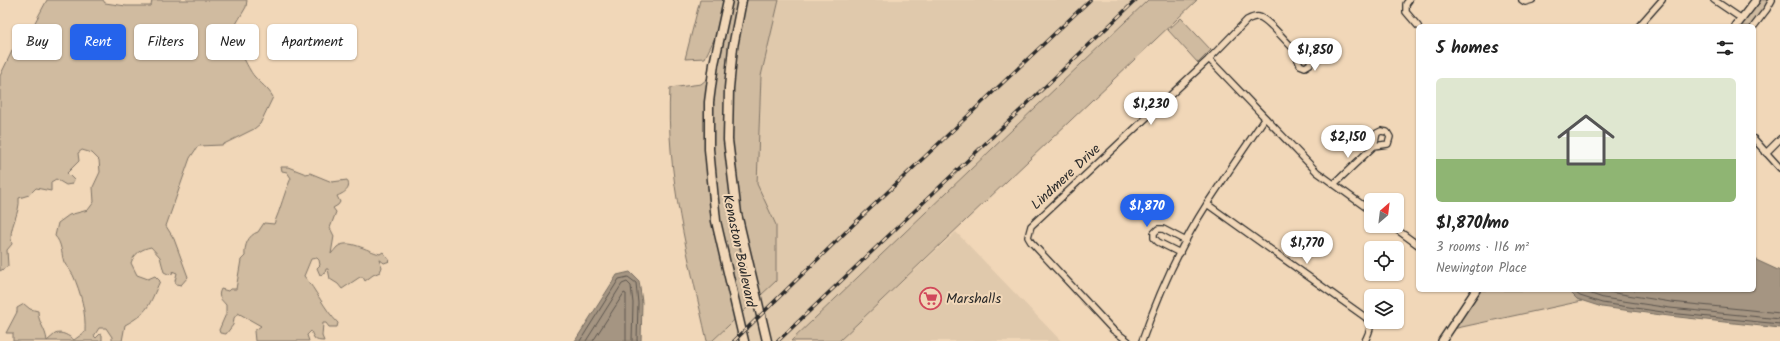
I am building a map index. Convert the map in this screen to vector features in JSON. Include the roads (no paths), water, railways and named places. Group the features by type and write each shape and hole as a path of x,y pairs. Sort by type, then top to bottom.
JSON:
{"main road":[{"name":"Kenaston Boulevard","path":"728,0 714,64 709,102 709,149 716,220 744,341"},
{"name":"Kenaston Boulevard","path":"742,0 733,48 729,88 728,140 737,214 767,341"}],"street":[{"path":"1409,0 1406,4 1406,12 1416,24"},
{"path":"1522,0 1525,2 1532,0"},
{"path":"1641,24 1662,0"},
{"path":"1714,0 1742,18"},
{"path":"1738,24 1756,0"},
{"path":"1756,24 1772,0"},
{"path":"1294,50 1263,18 1255,17 1247,20 1209,59 1317,172 1364,206"},
{"name":"Lindmere Drive","path":"1128,341 1113,330 1031,242 1028,237 1028,231 1031,226 1209,59"},
{"path":"1142,341 1164,285 1186,241 1207,204 1265,118"},
{"path":"1766,153 1780,139"},
{"path":"1756,141 1780,168"},
{"path":"1334,184 1374,146"},
{"path":"1207,204 1368,320 1371,328 1365,341"},
{"path":"1180,252 1158,242 1154,238 1154,233 1158,229 1163,229 1186,241"},
{"path":"1402,233 1416,243"},
{"path":"1442,341 1475,292"}],"water":[{"path":"1756,260 1780,271 1780,328 1602,307 1577,299 1570,292 1756,292"},
{"path":"630,272 639,281 642,302 641,341 575,341 617,275"}],"railway":[{"path":"734,341 856,222 1090,0"},
{"path":"778,341 1136,0"}],"place":[{"name":"Marshalls","path":"930,299"}]}
